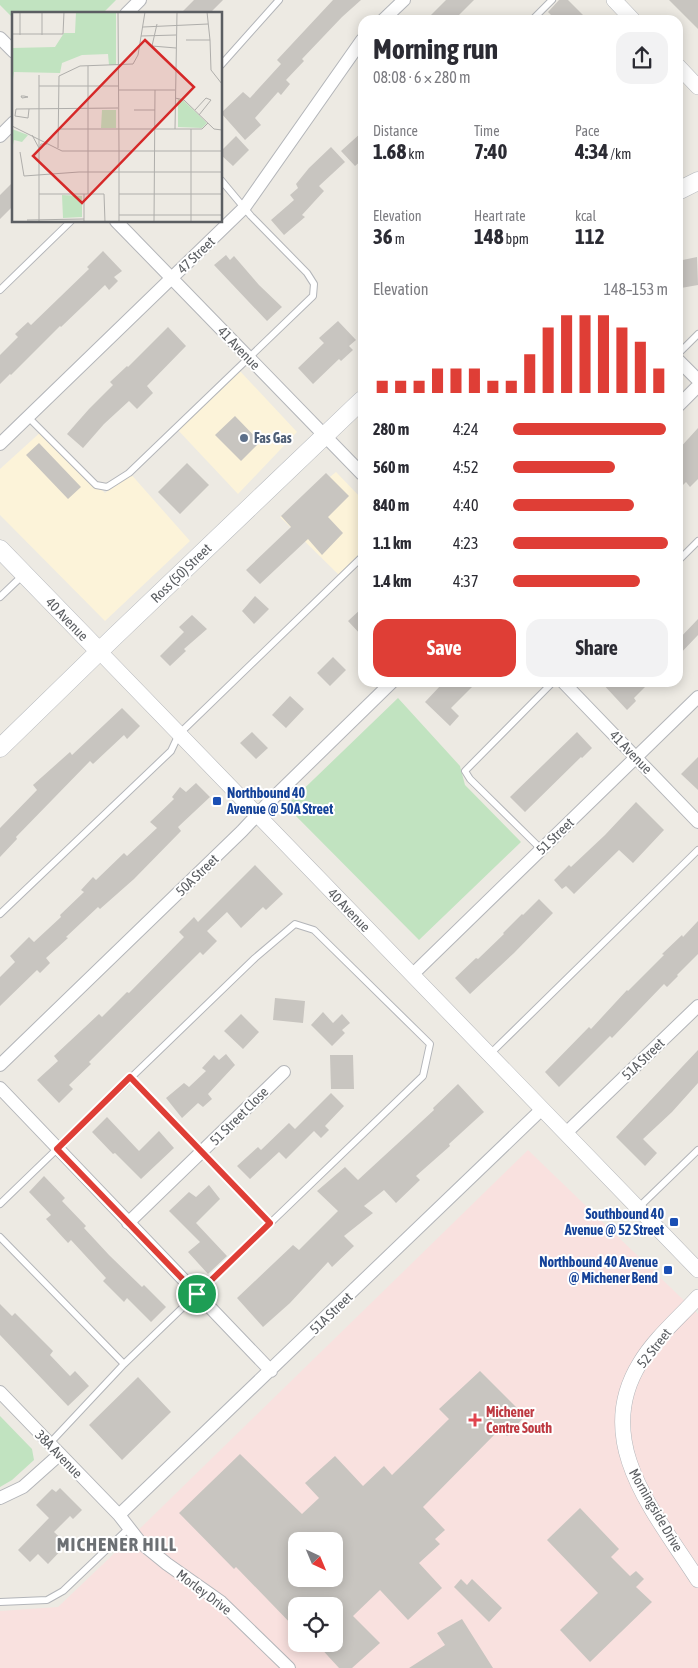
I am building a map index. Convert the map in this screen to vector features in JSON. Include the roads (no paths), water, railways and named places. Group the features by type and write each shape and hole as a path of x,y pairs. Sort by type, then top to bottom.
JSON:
{"main road":[{"path":"683,189 698,181"},
{"path":"683,192 698,191"},
{"name":"Ross (50) Street","path":"0,748 358,404"},
{"name":"40 Avenue","path":"0,549 99,651"}],"street":[{"path":"128,12 140,0"},
{"path":"389,15 404,0"},
{"path":"614,0 628,15"},
{"path":"0,38 12,50"},
{"name":"47 Street","path":"0,444 244,208 358,46"},
{"path":"683,71 698,87"},
{"path":"0,136 12,124"},
{"name":"41 Avenue","path":"117,222 358,470"},
{"path":"683,365 698,380"},
{"path":"683,401 698,386"},
{"name":"40 Avenue","path":"99,651 698,1270"},
{"name":"50A Street","path":"0,1065 387,687"},
{"name":"41 Avenue","path":"568,687 698,822"},
{"name":"51 Street","path":"412,975 698,698"},
{"name":"51A Street","path":"566,1134 698,1006"},
{"name":"51 Street Close","path":"128,1223 284,1072"},
{"path":"0,1088 271,1371"},
{"name":"51A Street","path":"119,1516 542,1109"},
{"name":"52 Street","path":"623,1436 621,1420 623,1401 637,1368 656,1342 698,1297"},
{"name":"38A Avenue","path":"0,1392 119,1516"},
{"name":"Morningside Drive","path":"623,1436 628,1463 640,1488 698,1580"},
{"path":"0,1498 23,1488 60,1454"},
{"name":"Morley Drive","path":"119,1516 140,1542 167,1564 221,1602 289,1668"}],"lane":[{"path":"222,64 279,0"},
{"path":"537,15 552,0"},
{"path":"28,417 96,485 107,487 129,473 313,296 314,284 307,273 244,208 222,181"},
{"path":"0,290 71,222"},
{"path":"683,349 698,334"},
{"path":"683,556 698,541"},
{"path":"0,914 170,751 179,734 358,561"},
{"path":"0,597 24,574"},
{"path":"542,849 470,779 465,771 548,687"},
{"path":"490,1054 698,850"},
{"path":"0,1204 255,958 295,924 314,930 430,1044 423,1076 124,1364 50,1443"},
{"path":"130,1077 270,1223"},
{"path":"638,1208 698,1150"},
{"path":"0,1237 124,1364"},
{"path":"0,1602 47,1600 63,1591 129,1528"}],"place":[{"name":"Fas Gas","path":"244,438"},
{"name":"Northbound 40 Avenue @ 50A Street","path":"217,801"},
{"name":"Southbound 40 Avenue @ 52 Street","path":"674,1222"},
{"name":"Northbound 40 Avenue @ Michener Bend","path":"668,1270"},
{"name":"Michener Centre South","path":"475,1420"}],"district":[{"name":"MICHENER HILL","path":"117,1544"}]}
